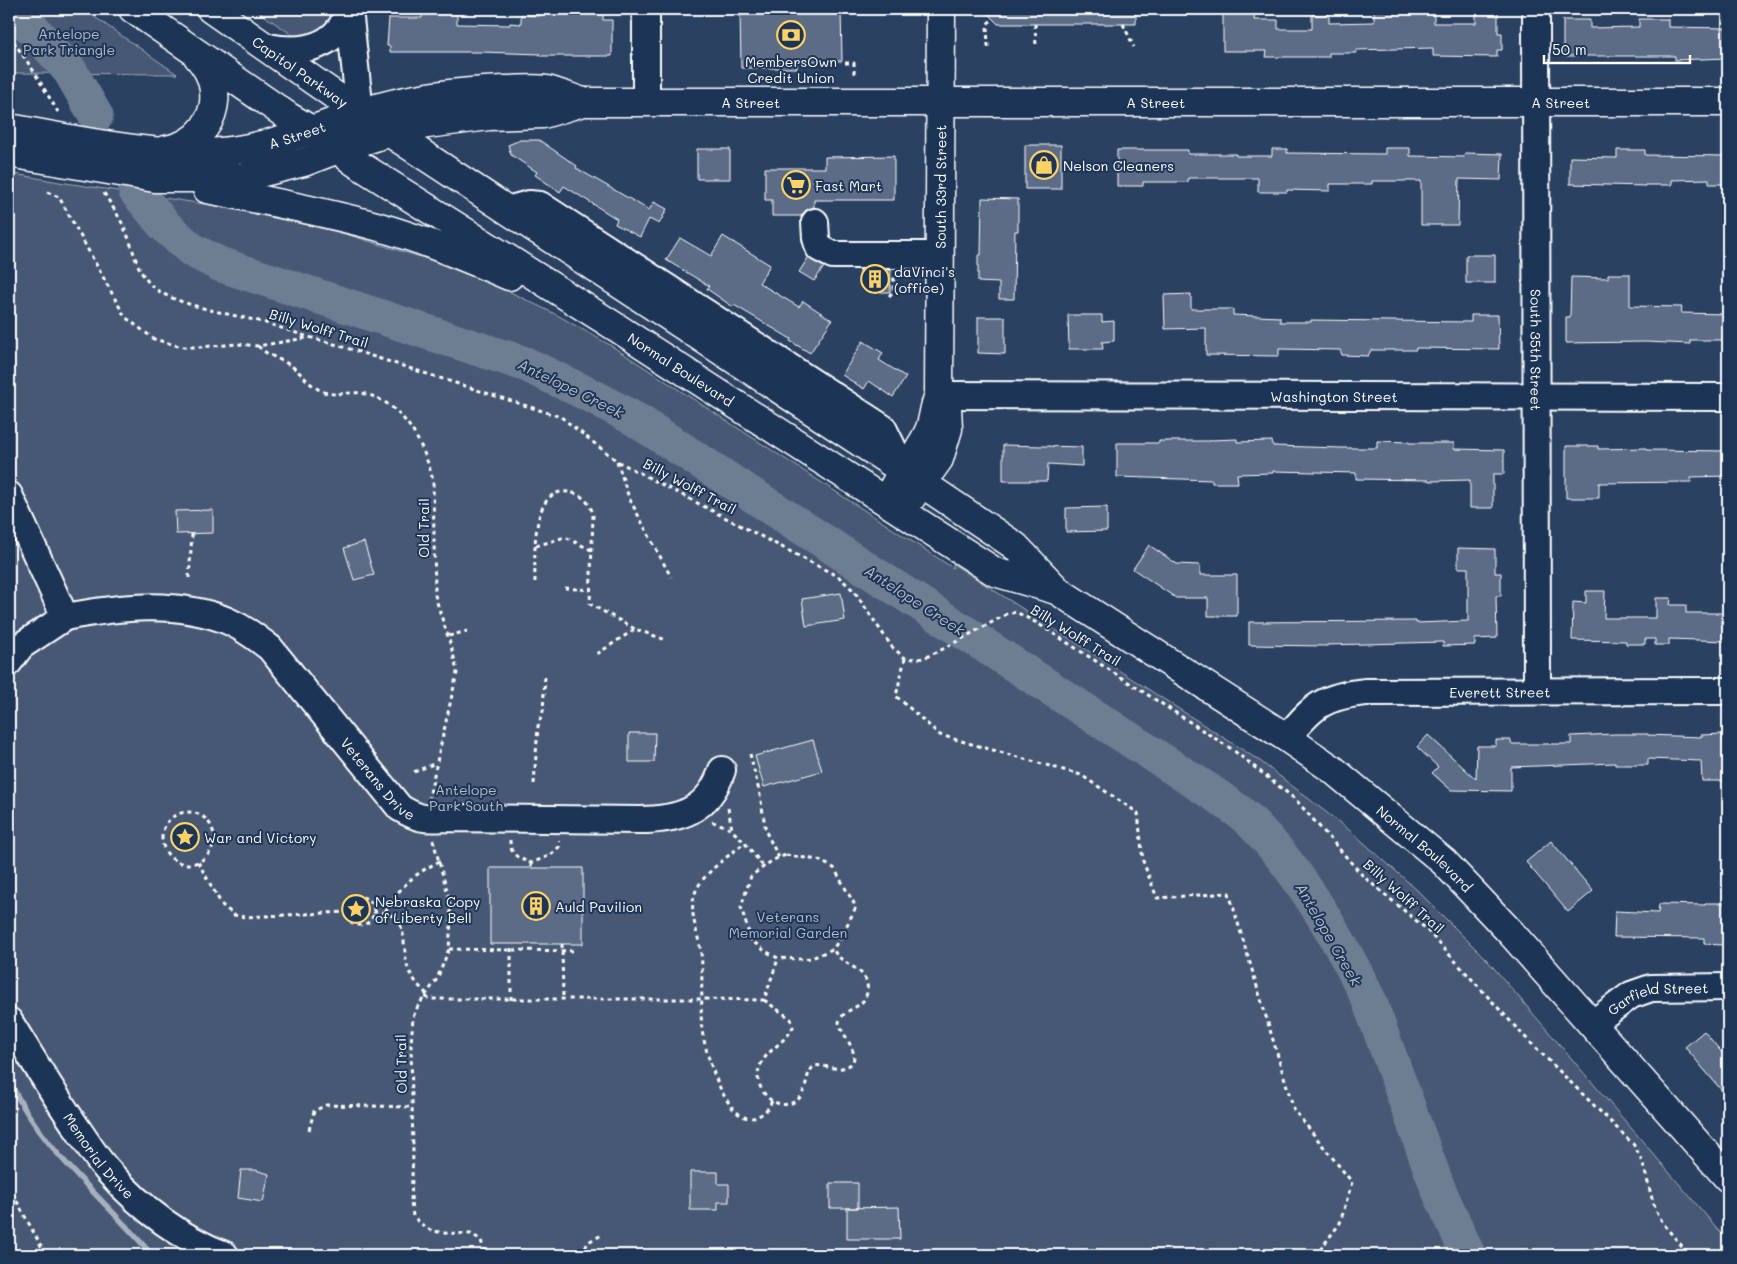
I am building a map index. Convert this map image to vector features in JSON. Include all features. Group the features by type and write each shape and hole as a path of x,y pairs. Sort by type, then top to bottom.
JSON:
{"main road":[{"path":"132,9 289,117 313,131"},
{"name":"Capitol Parkway","path":"211,9 390,132"},
{"name":"South 33rd Street","path":"893,506 913,477 939,459 948,429 948,408 939,395 941,9"},
{"path":"161,151 183,146 190,141 205,128 213,108 215,88 213,79 204,63 190,48"},
{"name":"A Street","path":"9,128 119,146 194,154 236,151 278,142 360,113 415,98 472,91 546,90 583,102"},
{"name":"A Street","path":"9,153 155,178 239,178 304,162 390,132 454,120 489,116 543,114 583,102 1728,102"},
{"name":"Normal Boulevard","path":"313,131 356,163 619,329 995,572 1058,591"},
{"name":"Normal Boulevard","path":"390,132 913,477 1014,546 1058,591 1287,738 1332,770 1444,862 1512,934 1728,1178"},
{"path":"155,178 343,218 413,238 449,250 619,329"}],"street":[{"path":"268,48 294,51 316,46 336,33 342,26 349,9"},
{"path":"338,149 360,113 349,9"},
{"path":"646,9 646,102"},
{"name":"South 35th Street","path":"1536,9 1537,691"},
{"path":"816,222 816,238 820,248 833,255 939,255"},
{"name":"Washington Street","path":"939,395 1728,397"},
{"path":"9,495 65,617 21,646 9,662"},
{"name":"Veterans Drive","path":"65,617 105,609 146,608 178,609 229,621 253,635 270,648 400,808 414,817 428,820 444,818 639,820 669,818 684,814 698,806 717,784 722,770"},
{"name":"Everett Street","path":"1287,738 1304,716 1324,702 1334,697 1352,693 1728,691"},
{"name":"Garfield Street","path":"1592,1024 1631,995 1652,988 1728,987"},
{"name":"Memorial Drive","path":"9,1021 72,1120 107,1170 133,1197 158,1217 186,1237 225,1255"}],"path":[{"path":"846,11 874,11"},
{"path":"988,47 987,24 992,20"},
{"path":"1035,24 1036,47"},
{"path":"1123,24 1134,47"},
{"path":"9,35 58,112"},
{"path":"845,64 854,64 854,78"},
{"name":"Billy Wolff Trail","path":"101,188 126,230 137,266 152,286 185,303 267,323 561,417 617,461 840,578 854,590 892,647 905,658 916,660 924,658 1007,614 1016,612 1233,750 1295,799 1364,878 1425,928 1522,1034 1633,1144 1641,1158 1658,1214 1672,1235 1690,1255"},
{"path":"47,192 59,198 116,304 125,317 145,334 162,343 199,348 238,344 258,346 306,337"},
{"path":"889,296 893,292 894,274"},
{"name":"Old Trail","path":"258,346 266,354 295,369 312,385 324,392 335,395 364,393 380,399 410,426 422,445 430,464 434,481 436,595 439,612 449,636 457,674 428,801"},
{"path":"617,461 629,498 671,578"},
{"path":"535,582 538,521 542,508 549,498 555,494 563,492 573,493 582,497 591,507 593,515 590,604 634,629 666,640"},
{"path":"189,578 192,534"},
{"path":"536,546 565,537 592,550"},
{"path":"565,588 590,590"},
{"path":"597,654 634,629"},
{"path":"449,636 467,631"},
{"path":"905,658 896,696 940,735 1081,775 1138,813 1143,861 1158,898 1229,893 1294,1110 1352,1182 1340,1223 1320,1250 1320,1255"},
{"path":"534,784 544,674"},
{"path":"750,754 760,794 766,832 779,858"},
{"path":"414,772 436,763"},
{"path":"728,801 732,830"},
{"path":"189,812 205,818 211,825 214,833 214,842 211,850 206,857 198,862 190,864 174,860 164,847 162,838 167,823 180,813 189,812"},
{"path":"707,821 720,824 732,830 763,866"},
{"name":"Old Trail","path":"432,838 449,898 451,919 449,949 438,979 413,1017 414,1153 411,1202 414,1216 421,1224 430,1230 443,1233 471,1234 481,1240 485,1255"},
{"path":"744,843 708,873 698,887 692,902 693,919 701,954 702,1031 711,1065 729,1106 743,1117 752,1118 764,1112 772,1101"},
{"path":"510,846 515,856 531,863 551,855 559,847"},
{"path":"786,855 818,860 834,868 840,876 856,907 848,925 833,949 812,958 778,958 752,940 741,907 751,876 763,866 779,858 786,855"},
{"path":"385,912 402,886 440,861"},
{"path":"198,862 222,905 234,915 245,917 346,912"},
{"path":"531,863 531,868"},
{"path":"360,897 368,900 373,908 373,912 370,920 357,925 349,920 346,912 348,903 360,897"},
{"path":"373,912 385,912 395,917 400,924 409,970 431,1000 764,1000 788,1016 793,1023 792,1030 783,1042 767,1056 758,1069 757,1078 763,1093 772,1101 783,1104 795,1102 803,1094 809,1073 814,1066 821,1065 841,1068 851,1064 853,1059 853,1048 841,1031 839,1022 844,1014 863,1002 867,993 867,983 865,976 858,969 840,958 833,949"},
{"path":"511,944 511,1000"},
{"path":"562,944 562,1000"},
{"path":"449,949 577,951"},
{"path":"764,1000 778,958"},
{"path":"309,1130 314,1111 326,1105 413,1107"},
{"path":"9,1187 46,1255"},
{"path":"582,1255 588,1242 602,1235"}],"green space":[{"name":"Antelope Park Triangle","path":"9,9 83,9 177,74 9,73"},
{"path":"254,9 349,9 310,47"},
{"name":"Antelope Park South","path":"9,173 257,212 336,231 430,260 502,288 557,315 610,345 953,568 953,564 1260,761 1353,833 1417,890 1487,960 1728,1241 1728,1255 9,1255"}],"building":[{"path":"422,9 457,9 457,24 510,25 510,23 521,24 521,15 540,16 540,12 585,12 585,9 603,9 603,20 612,20 612,56 540,56 540,54 481,52 390,52 390,46 387,46 389,18 422,18"},
{"name":"MembersOwn Credit Union","path":"740,9 841,9 842,61 797,61 797,68 741,68"},
{"path":"983,9 1136,9 1136,24 998,24"},
{"path":"1223,9 1255,9 1254,20 1278,20 1278,29 1312,29 1312,15 1329,15 1329,23 1374,22 1374,9 1434,9 1434,23 1476,23 1476,11 1498,11 1498,33 1502,33 1502,50 1497,50 1497,57 1433,56 1433,48 1356,50 1356,53 1329,53 1329,57 1266,57 1267,51 1223,51"},
{"path":"1639,19 1668,19 1668,27 1728,28 1728,58 1675,60 1675,56 1563,56 1563,20 1590,20 1590,28 1639,27"},
{"path":"520,140 539,140 577,166 576,168 649,210 654,202 667,209 659,224 649,219 640,237 615,224 617,219 564,186 560,192 535,175 537,172 511,155 508,145"},
{"path":"1025,145 1061,145 1061,189 1025,189"},
{"path":"1385,148 1410,148 1410,156 1464,157 1465,153 1502,154 1501,180 1459,179 1458,225 1421,225 1421,181 1372,181 1372,184 1330,184 1330,191 1287,190 1287,192 1258,192 1258,178 1188,178 1188,182 1143,182 1143,186 1117,186 1117,150 1188,150 1188,154 1272,156 1272,149 1287,149 1287,153 1385,154"},
{"path":"697,149 730,149 730,179 697,179"},
{"path":"1617,150 1645,150 1645,155 1728,156 1728,184 1709,184 1709,179 1672,180 1672,185 1645,186 1570,184 1570,157 1617,158"},
{"path":"894,156 894,200 814,200 814,207 806,210 801,216 772,216 772,200 765,200 765,168 825,168 825,157"},
{"path":"982,198 1018,199 1018,231 1015,231 1014,299 999,299 999,283 978,282 978,255 981,255"},
{"path":"723,236 770,265 759,283 799,307 803,301 832,320 810,353 790,341 791,339 734,305 733,307 707,289 709,286 666,260 680,238 711,256"},
{"path":"1466,255 1495,255 1495,283 1466,283"},
{"path":"808,258 824,267 814,281 799,272"},
{"name":"daVinci's (office)","path":"860,270 891,270 890,292 869,292 860,284"},
{"path":"1608,274 1630,274 1630,306 1682,307 1681,313 1728,314 1728,340 1690,340 1690,344 1646,342 1566,343 1566,317 1570,317 1571,277 1608,278"},
{"path":"1191,294 1191,309 1233,309 1233,315 1280,317 1280,322 1311,322 1311,320 1471,322 1471,315 1498,315 1499,349 1416,348 1416,350 1371,350 1368,356 1342,355 1340,350 1279,349 1279,356 1206,355 1206,328 1165,329 1164,295"},
{"path":"1068,315 1102,315 1102,322 1114,321 1114,341 1102,342 1103,349 1069,349"},
{"path":"978,317 1005,317 1005,354 978,353"},
{"path":"863,341 883,353 879,360 906,377 893,397 869,381 864,389 842,375"},
{"path":"1237,439 1237,442 1272,441 1273,446 1341,448 1377,448 1377,441 1454,443 1454,449 1504,450 1504,474 1493,474 1493,508 1470,508 1470,480 1356,479 1356,473 1273,471 1273,473 1237,474 1238,483 1212,483 1212,480 1117,477 1117,443"},
{"path":"1003,445 1082,447 1082,466 1048,464 1047,481 1003,481"},
{"path":"1566,446 1598,446 1598,449 1646,448 1646,450 1728,451 1728,476 1691,477 1691,482 1599,483 1599,498 1566,498"},
{"path":"1107,507 1107,531 1066,532 1066,508"},
{"path":"213,510 213,533 176,534 175,511"},
{"path":"364,542 374,575 354,580 344,548"},
{"path":"1149,545 1177,564 1200,565 1200,575 1237,575 1237,616 1208,616 1208,598 1176,598 1133,569"},
{"path":"1458,548 1495,549 1495,573 1501,573 1501,596 1496,596 1497,638 1475,639 1475,645 1443,646 1443,642 1327,646 1249,645 1249,622 1416,621 1416,623 1468,621 1468,568 1458,568"},
{"path":"1586,591 1605,591 1604,618 1656,618 1656,598 1671,598 1670,605 1686,605 1686,613 1728,613 1728,641 1669,639 1669,645 1655,645 1655,639 1645,639 1645,644 1626,644 1626,641 1572,640 1573,602 1586,603"},
{"path":"841,593 845,620 806,626 802,599"},
{"path":"629,733 655,733 654,762 629,762"},
{"path":"1615,734 1701,737 1701,735 1723,734 1723,743 1728,743 1728,781 1702,781 1701,761 1648,759 1648,765 1615,765 1615,763 1511,767 1511,791 1451,790 1432,773 1438,767 1417,747 1428,735 1476,779 1477,746 1496,746 1496,740 1511,740 1511,744 1571,744 1571,736"},
{"path":"813,740 822,771 764,787 755,756"},
{"path":"1551,841 1593,891 1568,912 1526,862"},
{"name":"Auld Pavilion","path":"490,868 583,868 583,944 490,944"},
{"path":"1705,903 1728,903 1728,938 1723,937 1723,945 1704,944 1704,938 1614,937 1615,911 1658,913 1659,904 1705,905"},
{"path":"1704,1031 1728,1060 1728,1098 1685,1047"},
{"path":"241,1170 255,1170 269,1174 263,1202 238,1198"},
{"path":"690,1172 718,1172 718,1184 729,1184 729,1202 718,1202 718,1210 690,1210"},
{"path":"830,1183 858,1183 858,1208 830,1208"},
{"path":"899,1207 900,1239 847,1239 847,1208"}],"waterway":[{"name":"Antelope Creek","path":"10,9 32,28 70,71 96,116"},
{"name":"Antelope Creek","path":"136,191 165,226 192,250 219,264 525,364 596,398 638,421 1242,814 1269,841 1286,862 1317,906 1345,953 1369,1000 1437,1186 1468,1255"},
{"path":"9,1080 22,1105 38,1129 152,1255"}],"place":[{"name":"MembersOwn Credit Union","path":"791,35"},
{"name":"Nelson Cleaners","path":"1044,165"},
{"name":"Fast Mart","path":"796,185"},
{"name":"daVinci's (office)","path":"875,279"},
{"name":"War and Victory","path":"185,837"},
{"name":"Auld Pavilion","path":"536,906"},
{"name":"Nebraska Copy of Liberty Bell","path":"356,909"}],"park label":[{"name":"Veterans Memorial Garden","path":"788,924"}]}
